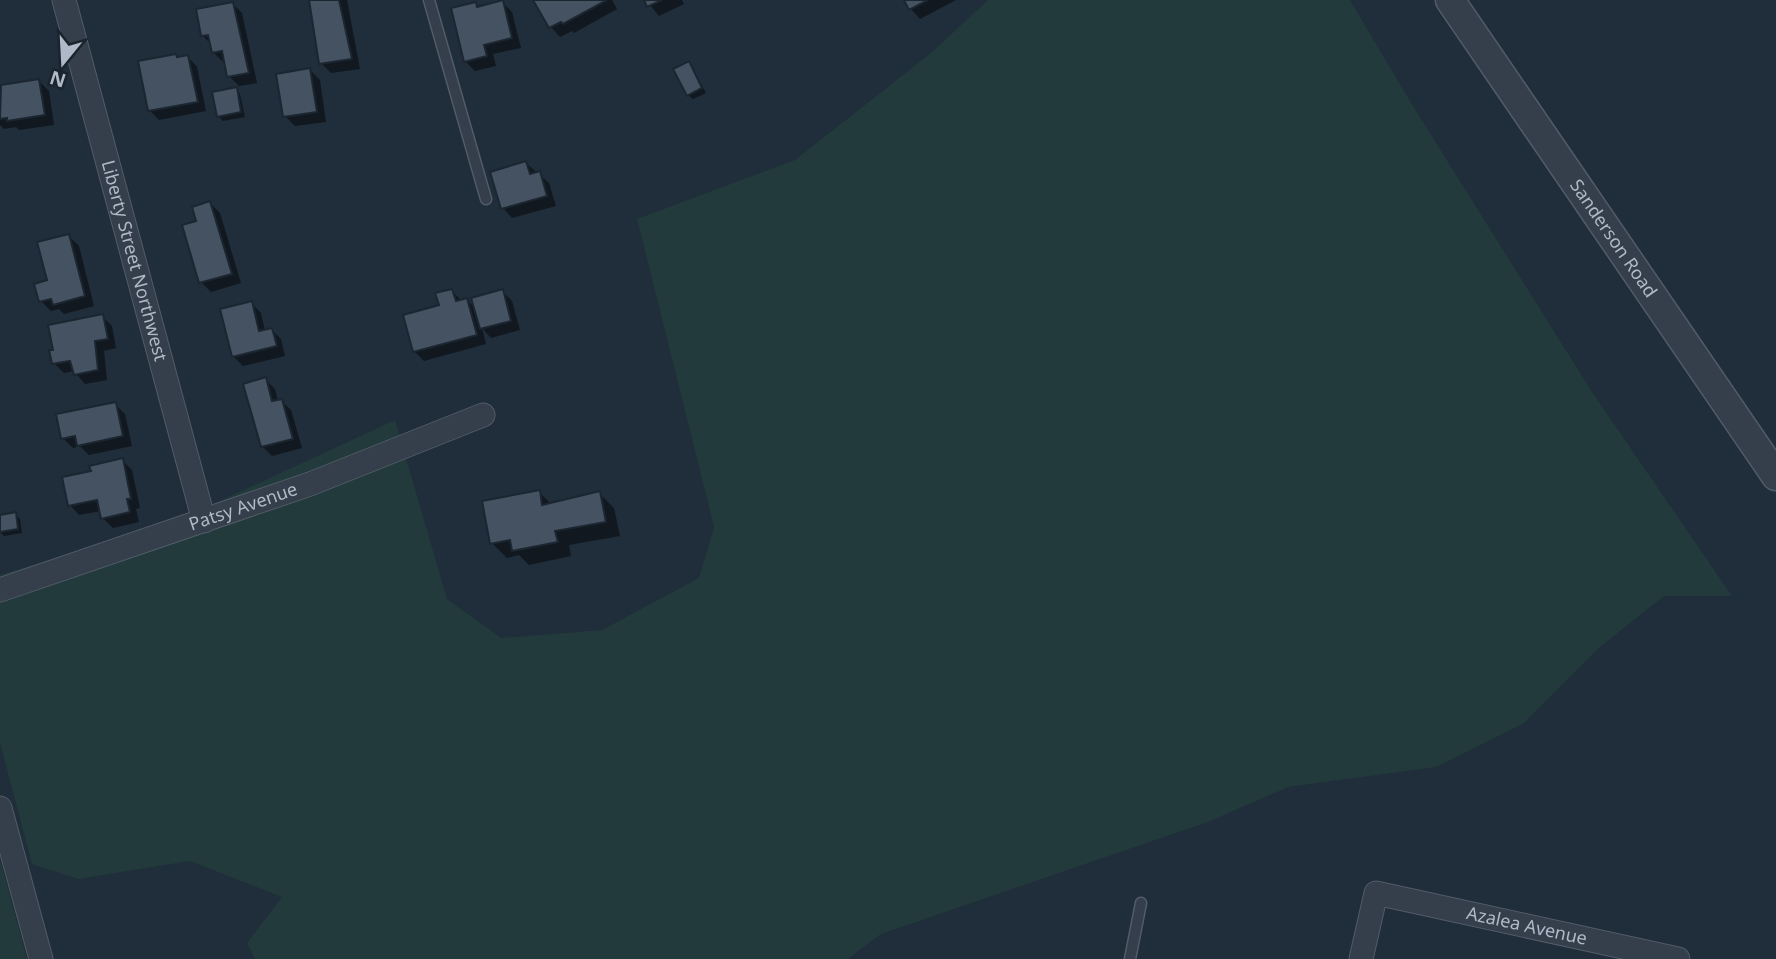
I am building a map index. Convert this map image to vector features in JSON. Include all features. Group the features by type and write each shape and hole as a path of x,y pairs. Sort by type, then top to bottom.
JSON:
{"street":[{"name":"Liberty Street Northwest","path":"64,0 204,521"},
{"name":"Sanderson Road","path":"1450,0 1776,476"},
{"name":"Patsy Avenue","path":"0,590 310,484 483,415"},
{"path":"0,808 41,959"},
{"name":"Azalea Avenue","path":"1361,959 1376,893 1678,959"}],"lane":[{"path":"429,0 486,199"},
{"path":"1130,959 1141,903"}],"green space":[{"path":"988,0 1350,0 1592,392 1732,596 1664,596 1600,647 1524,723 1436,767 1288,787 1208,822 881,934 848,959 255,959 247,943 282,897 190,861 78,879 32,864 0,743 0,575 181,519 395,420 447,599 501,638 602,630 699,578 714,527 637,219 795,160 931,53"},
{"path":"0,859 27,959 0,959"}],"building":[{"path":"309,0 339,0 352,59 319,64"},
{"path":"503,0 512,38 484,45 487,56 464,62 451,8 476,2 477,7"},
{"path":"533,0 607,0 563,24 561,22 549,28"},
{"path":"644,0 662,0 647,7"},
{"path":"904,0 928,0 909,10"},
{"path":"233,2 249,73 227,77 222,51 212,53 208,35 201,36 196,9"},
{"path":"176,54 177,57 188,55 198,102 148,111 138,61"},
{"path":"689,61 702,88 687,96 673,69"},
{"path":"310,68 317,112 283,117 276,74"},
{"path":"39,79 45,115 7,121 7,118 0,119 1,85"},
{"path":"237,87 241,112 217,117 212,92"},
{"path":"526,161 530,174 540,171 547,196 501,209 490,172"},
{"path":"210,201 232,274 199,283 182,225 196,221 192,207"},
{"path":"69,234 85,296 53,305 51,299 39,302 34,284 47,280 37,242"},
{"path":"452,289 456,301 467,298 477,335 413,352 403,315 439,305 435,293"},
{"path":"503,289 511,321 480,329 471,298"},
{"path":"252,301 259,331 272,328 277,346 232,357 220,309"},
{"path":"103,314 108,339 95,341 98,370 74,375 70,361 52,364 49,350 53,350 48,325"},
{"path":"266,377 272,401 282,399 293,439 261,447 243,384"},
{"path":"116,402 123,436 77,446 75,436 61,439 56,414"},
{"path":"123,458 131,499 127,499 130,512 101,519 97,500 68,506 62,477 91,471 89,466"},
{"path":"540,490 542,505 600,491 606,522 555,531 558,542 512,551 510,540 490,544 482,501"},
{"path":"16,512 18,529 0,532 0,515"}]}
